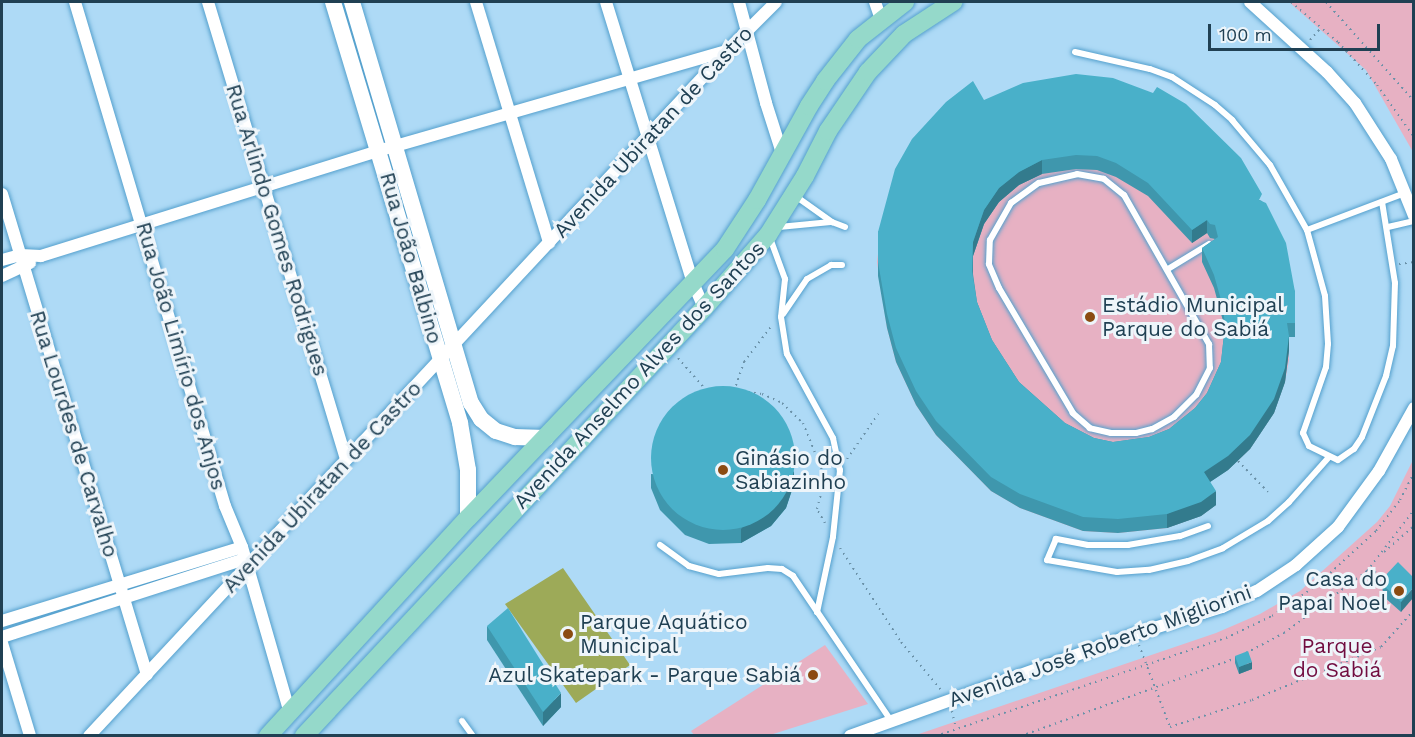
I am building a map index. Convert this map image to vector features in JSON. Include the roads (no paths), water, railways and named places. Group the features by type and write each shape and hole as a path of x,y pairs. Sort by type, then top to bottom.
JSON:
{"main road":[{"name":"Rua João Balbino","path":"333,2 388,149 467,394 476,413 487,425 505,435 546,438"},
{"name":"Rua João Balbino","path":"352,2 465,448 468,518"},
{"name":"Avenida Anselmo Alves dos Santos","path":"268,735 468,518 693,283 739,231 825,81 878,10 905,2"},
{"name":"Avenida Anselmo Alves dos Santos","path":"304,735 704,308 771,231 794,195 828,131 868,72 904,34 953,2"}],"street":[{"name":"Rua João Limírio dos Anjos","path":"75,2 225,506 245,558 289,710"},
{"name":"Rua Arlindo Gomes Rodrigues","path":"208,2 346,458"},
{"path":"476,2 549,243"},
{"path":"606,2 693,283 704,308"},
{"path":"739,2 782,153"},
{"name":"Avenida Ubiratan de Castro","path":"89,735 147,675 245,558 441,359 727,51 776,2"},
{"path":"1250,2 1335,81 1368,122 1390,159 1406,193 1413,216"},
{"path":"2,260 23,261 41,256 388,149 727,51"},
{"name":"Rua Lourdes de Carvalho","path":"2,194 147,675"},
{"path":"2,276 23,261"},
{"name":"Avenida José Roberto Migliorini","path":"849,735 1238,600 1277,579 1296,565 1338,526 1360,498 1397,442 1413,408"},
{"path":"2,621 119,584 245,558"},
{"path":"2,637 123,600 245,558"},
{"path":"2,643 30,735"}],"lane":[{"path":"1075,52 1150,69 1172,77 1215,105 1241,128 1262,153 1307,230 1325,296 1328,344 1324,375 1303,433 1309,446 1338,460 1354,449 1362,436 1386,376 1396,317 1393,264 1382,202"},
{"path":"1088,174 1104,178 1118,188 1168,269 1208,339 1210,368 1196,396 1174,417 1152,429 1119,434 1090,428 1073,413 999,288 988,251 995,228 1003,213 1020,195 1049,180 1088,174"},
{"path":"1307,230 1406,193"},
{"path":"794,195 832,222 845,227"},
{"path":"1388,227 1413,221"},
{"path":"817,612 833,537 840,470 833,438 787,354 781,317 785,279 771,231 832,222"},
{"path":"1168,269 1212,243"},
{"path":"781,317 807,279 831,266 842,266"},
{"path":"1208,526 1172,538 1128,545 1088,545 1056,538 1047,560 1117,572 1149,570 1214,552 1268,521 1289,502 1329,457"},
{"path":"660,545 689,566 719,574 768,568 782,569 793,576 891,721"},
{"path":"462,721 473,735"}],"place":[{"name":"Estádio Municipal Parque do Sabiá","path":"1090,317"},
{"name":"Ginásio do Sabiazinho","path":"723,470"},
{"name":"Casa do Papai Noel","path":"1399,591"},
{"name":"Parque Aquático Municipal","path":"568,634"},
{"name":"Azul Skatepark - Parque Sabiá","path":"813,675"}],"park label":[{"name":"Parque do Sabiá","path":"1337,658"}]}
